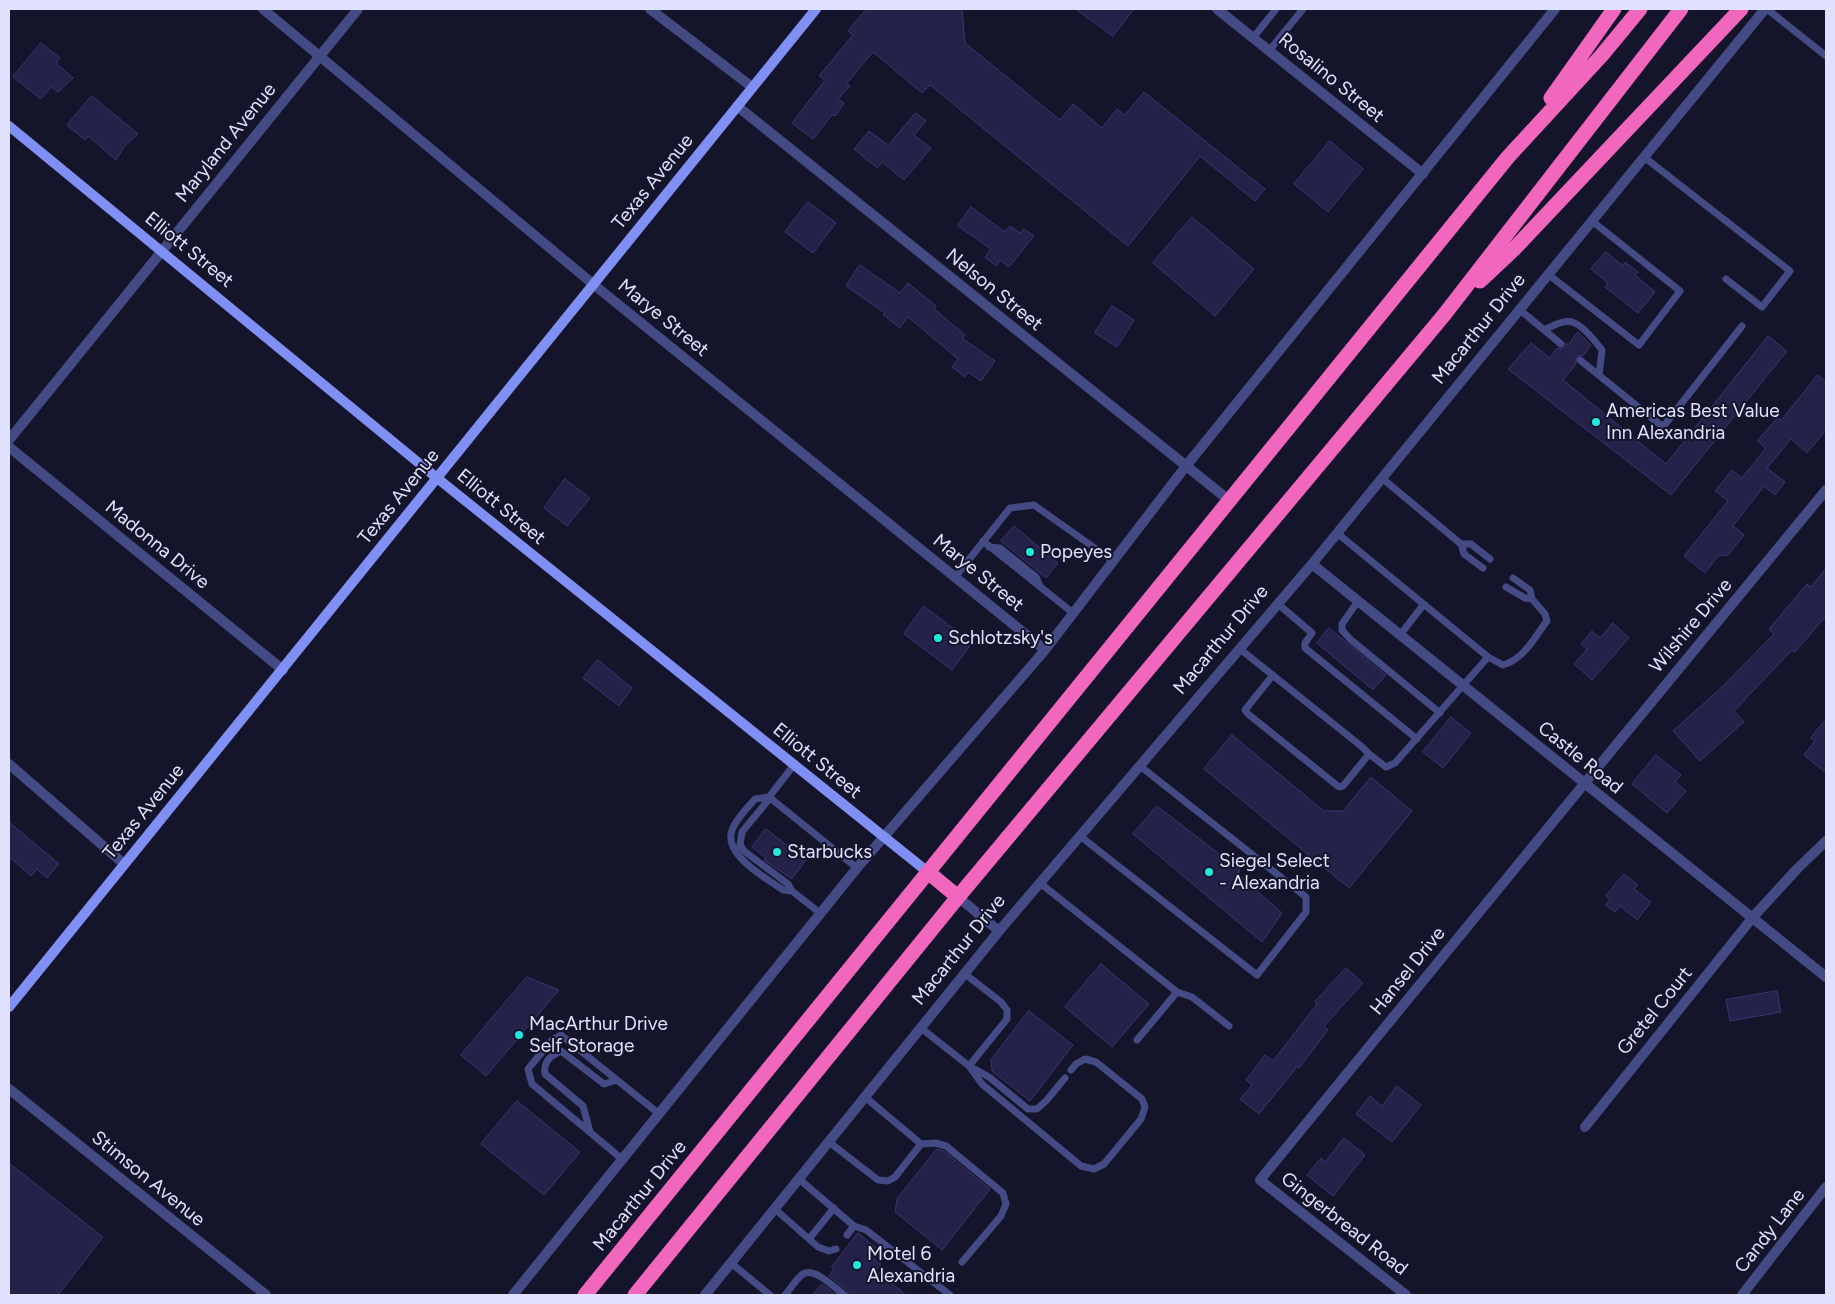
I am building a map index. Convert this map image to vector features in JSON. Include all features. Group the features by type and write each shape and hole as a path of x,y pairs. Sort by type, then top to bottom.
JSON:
{"highway":[{"path":"1508,157 1614,9"},
{"name":"Macarthur Drive","path":"585,1295 1508,157 1602,55 1640,9"},
{"name":"Macarthur Drive","path":"635,1295 958,897 1444,315 1681,9"},
{"path":"1444,315 1514,249 1741,9"},
{"path":"929,873 958,897"}],"street":[{"name":"Marye Street","path":"263,9 593,284 1045,650"},
{"name":"Maryland Avenue","path":"9,440 358,9"},
{"path":"650,9 752,87"},
{"name":"Texas Avenue","path":"9,1007 816,9"},
{"name":"Rosalino Street","path":"1217,9 1423,174"},
{"name":"Macarthur Drive","path":"513,1295 857,868 1045,650 1186,466 1555,9"},
{"name":"Macarthur Drive","path":"705,1295 999,931 1338,534 1766,9"},
{"name":"Nelson Street","path":"737,106 1230,501"},
{"name":"Elliott Street","path":"9,126 437,478 929,873"},
{"name":"Madonna Drive","path":"9,447 283,670"},
{"name":"Wilshire Drive","path":"1584,784 1826,490"},
{"name":"Castle Road","path":"1312,564 1826,977"},
{"path":"9,764 124,864"},
{"name":"Hansel Drive","path":"1260,1180 1584,784"},
{"name":"Gretel Court","path":"1585,1126 1752,917 1797,868 1826,841"},
{"path":"958,897 999,931"},
{"name":"Stimson Avenue","path":"9,1090 266,1295"},
{"name":"Gingerbread Road","path":"1260,1180 1406,1295"},
{"name":"Candy Lane","path":"1742,1295 1826,1187"}],"lane":[{"path":"1253,38 1276,9"},
{"path":"1269,51 1303,9"},
{"path":"1766,9 1826,56"},
{"path":"1644,157 1790,271 1762,307 1726,279"},
{"path":"1549,275 1639,345 1680,291 1592,221"},
{"path":"1520,310 1560,344"},
{"path":"1544,330 1557,323 1572,322 1593,338 1602,350 1598,375"},
{"path":"1580,360 1663,427 1742,326"},
{"path":"1383,478 1461,544 1464,554 1483,568"},
{"path":"955,577 986,544 1010,508 1034,504 1113,561"},
{"path":"1338,534 1488,656 1503,665 1513,662 1524,653 1547,621 1546,614 1532,599 1530,590 1513,578"},
{"path":"986,544 1073,614"},
{"path":"1461,544 1471,544 1490,560"},
{"path":"1506,587 1525,598 1532,599"},
{"path":"1358,601 1342,624 1342,630 1350,639 1440,713"},
{"path":"1278,604 1312,633 1305,644 1305,648 1418,739"},
{"path":"1400,635 1424,604"},
{"path":"1240,649 1384,766 1390,766 1395,763 1418,739 1488,656"},
{"path":"1273,675 1245,710 1248,714 1339,787 1343,786 1369,754"},
{"path":"794,765 742,832 740,845 744,851 788,884 792,891 820,914"},
{"path":"1080,836 1257,974 1306,912 1306,897 1140,766"},
{"path":"792,891 784,890 741,859 734,851 730,841 734,826 755,799 769,797 857,868"},
{"path":"1040,883 1177,992 1192,997 1229,1026"},
{"path":"965,974 1001,1002 1007,1010 1007,1019 969,1066"},
{"path":"1137,1040 1177,992"},
{"path":"921,1028 969,1066 989,1077 1028,1109 1037,1109 1065,1078"},
{"path":"622,1159 532,1084 528,1069 552,1040 561,1035 658,1113"},
{"path":"590,1132 583,1106 545,1074 546,1062 554,1054 561,1051 604,1084 617,1080"},
{"path":"969,1066 982,1084 1081,1166 1094,1169 1104,1164 1141,1119 1145,1107 1142,1100 1096,1062 1085,1058 1071,1070"},
{"path":"865,1097 921,1144 935,1143 946,1146 1003,1193 1006,1204 1001,1216 962,1262"},
{"path":"829,1142 878,1180 888,1181 895,1177 921,1144"},
{"path":"799,1179 854,1226 866,1230 950,1295"},
{"path":"809,1239 834,1208"},
{"path":"775,1209 809,1239 824,1249 829,1251 836,1249"},
{"path":"847,1235 854,1226"},
{"path":"731,1264 770,1295"},
{"path":"785,1295 803,1274 811,1272 819,1275 844,1295"}],"building":[{"path":"867,9 962,9 965,43 1060,120 1073,104 1102,128 1117,109 1125,115 1144,92 1265,189 1255,201 1200,156 1128,246 930,85 922,93 873,52 847,83 850,86 838,99 844,103 835,116 832,115 813,139 792,123 825,80 819,76 853,35 848,31"},
{"path":"1076,9 1134,9 1113,36"},
{"path":"41,43 60,58 56,63 73,78 58,92 51,87 41,99 13,77"},
{"path":"92,96 138,134 124,147 116,160 88,136 85,140 67,125"},
{"path":"916,113 926,121 914,135 931,148 904,180 882,162 877,168 854,149 869,131 888,145"},
{"path":"1330,141 1363,169 1328,212 1294,184"},
{"path":"808,202 836,223 813,253 785,232"},
{"path":"971,207 1005,232 1010,226 1020,233 1024,229 1034,236 1009,267 1000,260 996,266 985,257 991,249 958,226"},
{"path":"1192,217 1254,269 1215,316 1153,263"},
{"path":"1606,252 1623,266 1625,262 1638,272 1635,275 1655,292 1638,313 1605,287 1608,283 1591,269"},
{"path":"860,265 900,293 908,283 936,306 934,309 965,335 962,338 995,361 981,381 968,372 965,377 952,367 958,359 908,317 900,328 883,315 885,313 846,286"},
{"path":"1112,306 1134,320 1117,347 1095,333"},
{"name":"Americas Best Value Inn Alexandria","path":"1578,332 1591,345 1583,356 1579,355 1576,357 1576,364 1563,380 1666,464 1768,336 1787,351 1671,495 1508,369 1531,343 1550,358 1557,348 1562,349 1566,343 1568,345"},
{"path":"1818,375 1826,382 1826,430 1807,453 1791,439 1767,468 1785,482 1775,495 1764,486 1733,526 1744,535 1728,555 1718,556 1705,573 1684,556 1728,501 1715,491 1732,470 1742,478 1766,448 1757,441 1778,417 1781,420"},
{"path":"565,479 590,498 567,526 544,508"},
{"name":"Popeyes","path":"1014,526 1058,563 1046,578 1001,541"},
{"path":"1826,569 1826,616 1795,652 1792,650 1734,711 1744,722 1700,761 1673,731 1722,687 1774,634 1769,629 1807,584 1810,587"},
{"name":"Schlotzsky's","path":"924,606 972,643 952,670 904,634"},
{"path":"1613,623 1629,638 1592,680 1574,664 1587,649 1581,644 1592,631 1600,638"},
{"path":"1329,628 1386,675 1373,690 1317,643"},
{"path":"598,660 632,688 619,706 583,678"},
{"path":"1451,717 1471,733 1443,768 1423,752"},
{"path":"1826,719 1826,773 1804,755 1815,741 1811,738"},
{"path":"1232,735 1324,811 1343,811 1371,777 1412,811 1349,888 1204,769"},
{"path":"1656,755 1681,775 1675,782 1686,791 1667,813 1632,784"},
{"name":"Siegel Select - Alexandria","path":"1157,806 1240,870 1238,874 1282,913 1262,942 1133,834"},
{"path":"9,822 59,864 47,878 37,869 31,876 9,857"},
{"name":"Starbucks","path":"766,829 806,860 792,879 764,860 766,858 752,847"},
{"path":"1624,874 1638,885 1634,889 1651,902 1637,920 1620,906 1615,912 1605,905 1610,899 1606,896"},
{"path":"1101,964 1149,1004 1112,1047 1065,1007"},
{"path":"1346,968 1363,983 1324,1026 1328,1030 1299,1068 1297,1067 1259,1114 1240,1099 1252,1085 1246,1080 1265,1055 1273,1061 1317,1004 1315,1002"},
{"path":"527,977 559,990 486,1076 461,1055"},
{"path":"1777,991 1781,1012 1730,1021 1726,1000"},
{"path":"1029,1011 1073,1045 1030,1101 992,1071 991,1060"},
{"path":"1397,1086 1421,1105 1392,1142 1356,1114 1370,1096 1382,1106"},
{"path":"517,1101 580,1152 544,1195 481,1144"},
{"path":"1344,1138 1365,1155 1333,1196 1307,1175 1321,1158 1325,1162"},
{"path":"937,1149 944,1151 990,1189 942,1250 895,1212 897,1199"},
{"path":"9,1163 103,1237 58,1295 9,1295"},
{"name":"Motel 6 Alexandria","path":"858,1233 881,1252 874,1260 881,1264 876,1270 906,1295 849,1295 847,1291 829,1276 834,1268 832,1267"},
{"path":"822,1284 827,1288 836,1295 813,1295"}],"place":[{"name":"Americas Best Value Inn Alexandria","path":"1596,422"},
{"name":"Popeyes","path":"1030,552"},
{"name":"Schlotzsky's","path":"938,638"},
{"name":"Starbucks","path":"777,852"},
{"name":"Siegel Select - Alexandria","path":"1209,872"},
{"name":"MacArthur Drive Self Storage","path":"519,1035"},
{"name":"Motel 6 Alexandria","path":"857,1265"}]}
